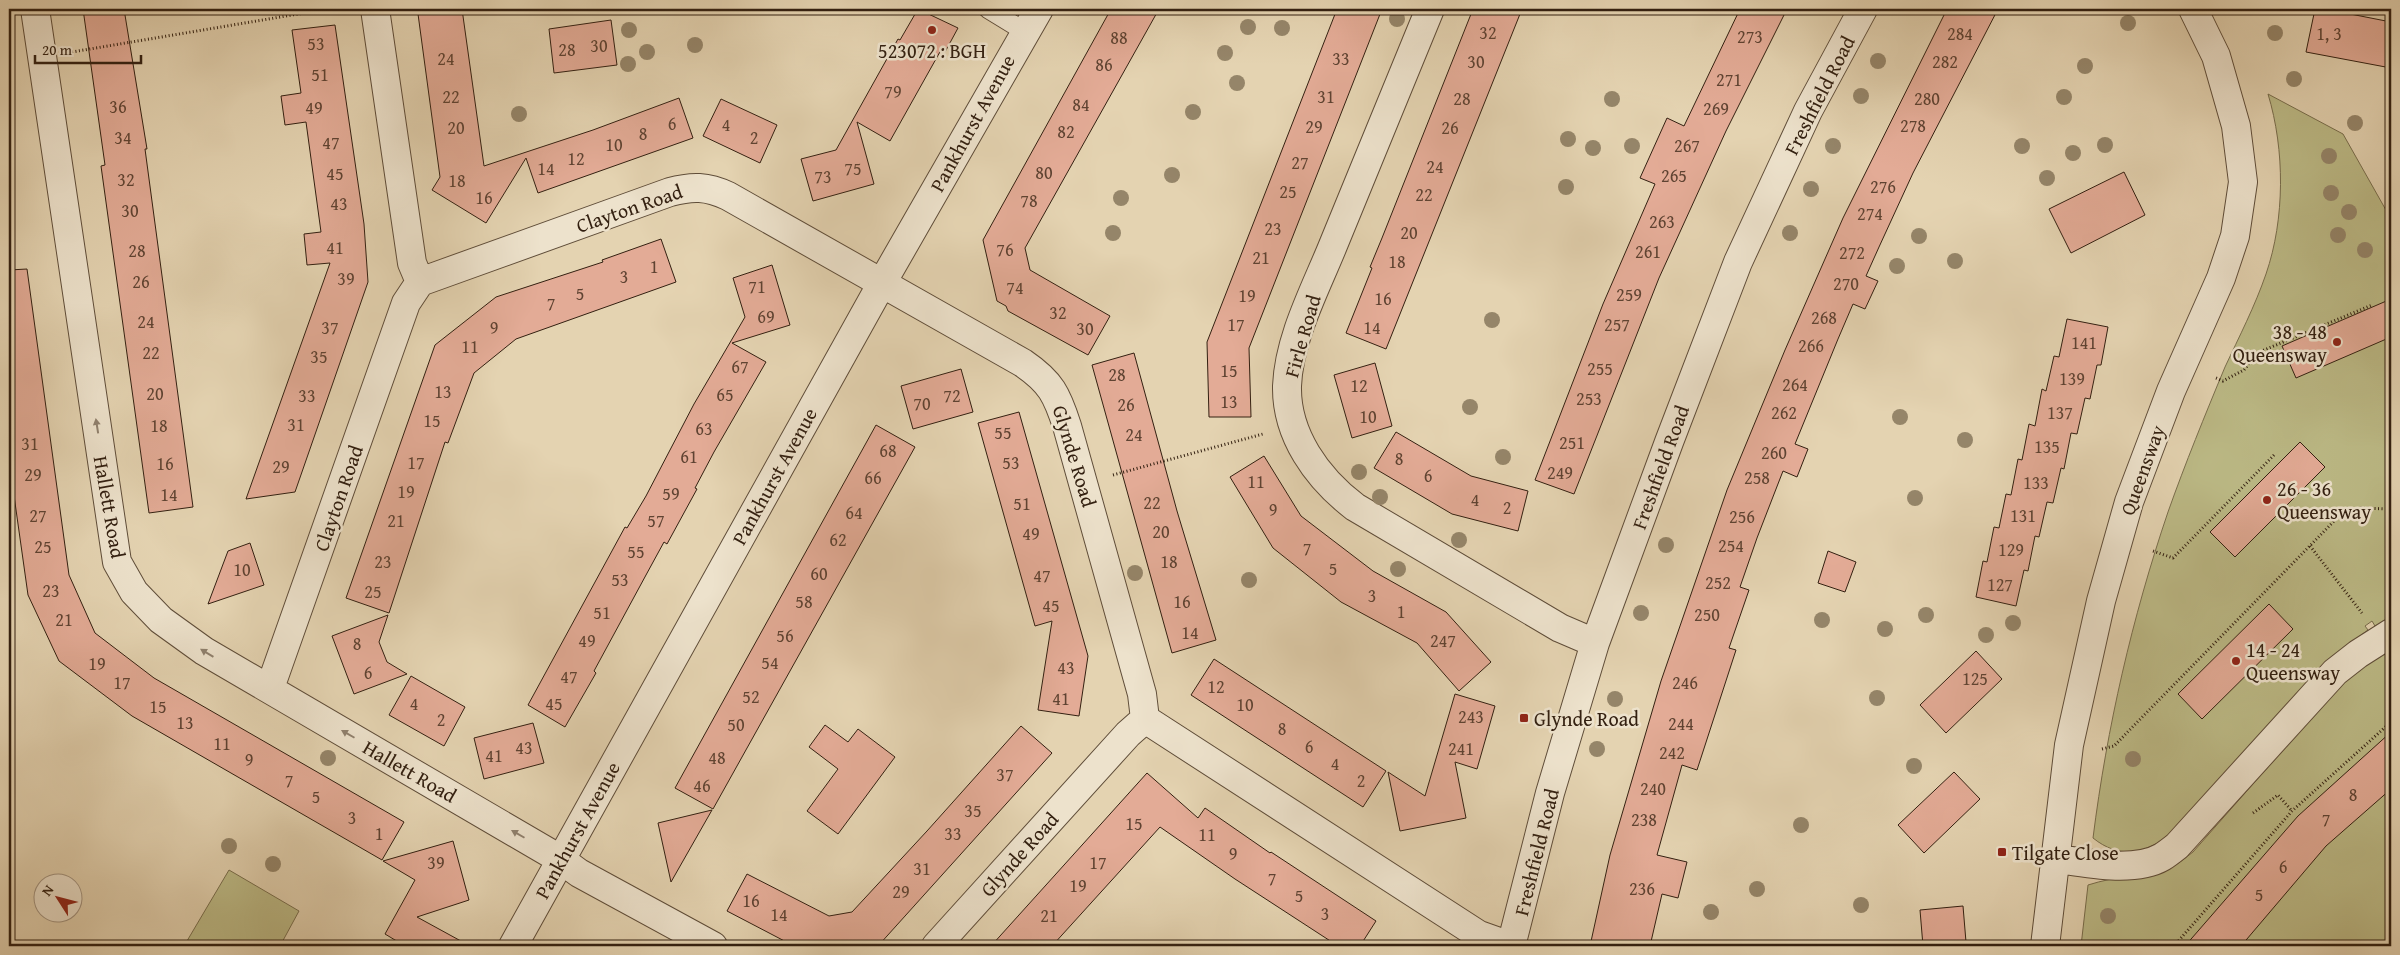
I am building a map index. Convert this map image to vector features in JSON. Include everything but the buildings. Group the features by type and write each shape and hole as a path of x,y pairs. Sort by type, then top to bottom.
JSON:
{"street":[{"name":"Hallett Road","path":"34,9 117,562 134,592 161,620 204,651 560,859 578,873 713,946"},
{"path":"375,9 412,263 420,282"},
{"name":"Pankhurst Avenue","path":"513,946 882,282 1038,9"},
{"name":"Firle Road","path":"1430,9 1305,315 1289,369 1287,387 1293,424 1311,462 1340,496 1355,507 1560,628 1595,642"},
{"name":"Freshfield Road","path":"1511,946 1550,793 1595,642 1738,262 1808,111 1863,9"},
{"name":"Queensway","path":"2045,946 2069,745 2100,601 2123,520 2171,391 2221,278 2235,236 2243,182 2236,126 2216,56 2194,9"},
{"name":"Clayton Road","path":"270,688 406,303 420,282 670,192 697,187 708,188 728,196 882,282"},
{"name":"Glynde Road","path":"882,282 1023,363 1040,375 1058,399 1142,694 1145,719 1128,734 936,946"},
{"path":"2054,858 2123,865 2138,864 2161,858 2177,846 2335,672 2386,636"},
{"path":"1145,719 1479,935 1511,946"}],"lane":[{"path":"988,9 1024,31"}],"path":[{"path":"40,57 328,9"},
{"path":"2216,378 2223,381 2244,370 2257,353 2372,305"},
{"path":"1083,484 1293,424"},
{"path":"2153,551 2173,558 2274,455"},
{"path":"2102,749 2114,746 2337,518 2359,508 2391,509"},
{"path":"2310,546 2386,636"},
{"path":"2174,946 2292,812 2391,722"}],"shaded area":[{"path":"2268,94 2343,134 2391,219 2391,619 2375,626 2372,621 2365,626 2368,630 2345,647 2168,836 2141,850 2122,851 2103,845 2093,838 2113,714 2132,632 2168,512 2225,367 2262,286 2277,231 2280,161 2278,138"},
{"path":"2391,648 2391,946 2081,946 2088,885 2166,869 2177,864 2193,852 2343,682 2358,669"},
{"path":"229,870 299,911 280,946 184,946"}],"place":[{"name":"523072 : BGH","path":"932,30"},
{"name":"38 - 48 Queensway","path":"2337,342"},
{"name":"26 - 36 Queensway","path":"2267,500"},
{"name":"14 - 24 Queensway","path":"2236,661"},
{"name":"Glynde Road","path":"1524,718"},
{"name":"Tilgate Close","path":"2002,852"}]}
